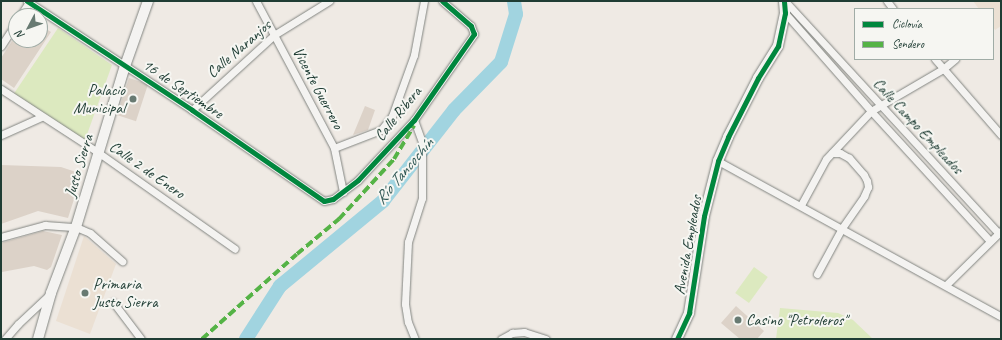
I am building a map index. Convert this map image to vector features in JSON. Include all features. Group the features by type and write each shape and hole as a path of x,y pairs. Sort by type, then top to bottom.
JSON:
{"street":[{"name":"Justo Sierra","path":"38,339 51,293 76,227 125,66 148,1"},
{"name":"Vicente Guerrero","path":"256,1 334,148 343,192"},
{"name":"Calle Naranjos","path":"192,110 274,35 329,1"},
{"path":"334,148 381,130 392,116 414,55 424,1"},
{"name":"Calle Ribera","path":"324,201 333,199 358,180 414,120 474,34 471,26 442,1"},
{"name":"Avenida Empleados","path":"677,339 689,313 704,216 718,161 728,137 758,78 778,46 785,13 784,1"},
{"name":"Calle Campo Empleados","path":"784,1 880,106 1000,232"},
{"name":"16 de Septiembre","path":"28,2 192,110 324,201"},
{"name":"Calle Campo Empleados","path":"785,13 871,111 990,241"},
{"path":"1,46 8,35"},
{"path":"936,60 1001,135"},
{"path":"801,205 826,160 871,111 943,69 954,60"},
{"name":"Calle 2 de Enero","path":"1,89 41,117 99,153 235,249"},
{"path":"1,135 41,117"},
{"path":"414,120 422,142 422,198 408,242 405,304 408,322 415,339"},
{"path":"817,274 842,228 864,196 867,182 849,158 840,153 832,154"},
{"path":"718,161 801,205 1000,316"},
{"path":"1,237 45,225 76,227 90,233 122,261"},
{"path":"946,285 1000,232"},
{"path":"5,339 18,324 51,293"},
{"path":"112,302 141,339"},
{"path":"501,339 512,333 524,332 546,339"}],"shaded area":[{"path":"973,1 1001,1 1001,26 995,30 994,28 994,8 978,8"},
{"name":"Primaria Justo Sierra","path":"84,236 116,264 90,334 56,321"}],"green space":[{"path":"58,28 112,65 85,140 13,95 45,48 48,48 48,43"},
{"path":"754,267 768,277 749,303 735,293"},
{"path":"780,308 838,313 853,320 873,339 776,339"}],"building":[{"path":"8,47 40,48 14,88 1,79 1,58"},
{"name":"Palacio Municipal","path":"129,78 148,84 136,121 117,115"},
{"path":"365,106 375,110 368,130 353,135"},
{"path":"1,165 61,167 82,174 68,218 38,211 1,224"},
{"path":"43,231 62,235 51,267 47,270 34,266 2,272 1,243"},
{"name":"Casino \"Petroleros\"","path":"736,306 764,331 757,339 740,339 721,323"}],"waterway":[{"name":"Río Tancochín","path":"246,339 280,286 383,201 454,110 501,62 516,14 514,1"}],"marked path":[{"path":"202,339 297,254 339,219 394,159 414,126"}],"cycle path":[{"path":"27,1 192,110 324,201 333,199 358,180 414,120 474,34 471,26 442,1"},
{"path":"677,339 689,313 704,216 718,161 728,137 758,78 778,46 785,13 784,1"}],"place":[{"name":"Palacio Municipal","path":"133,99"},
{"name":"Primaria Justo Sierra","path":"85,293"},
{"name":"Casino \"Petroleros\"","path":"738,320"}]}
